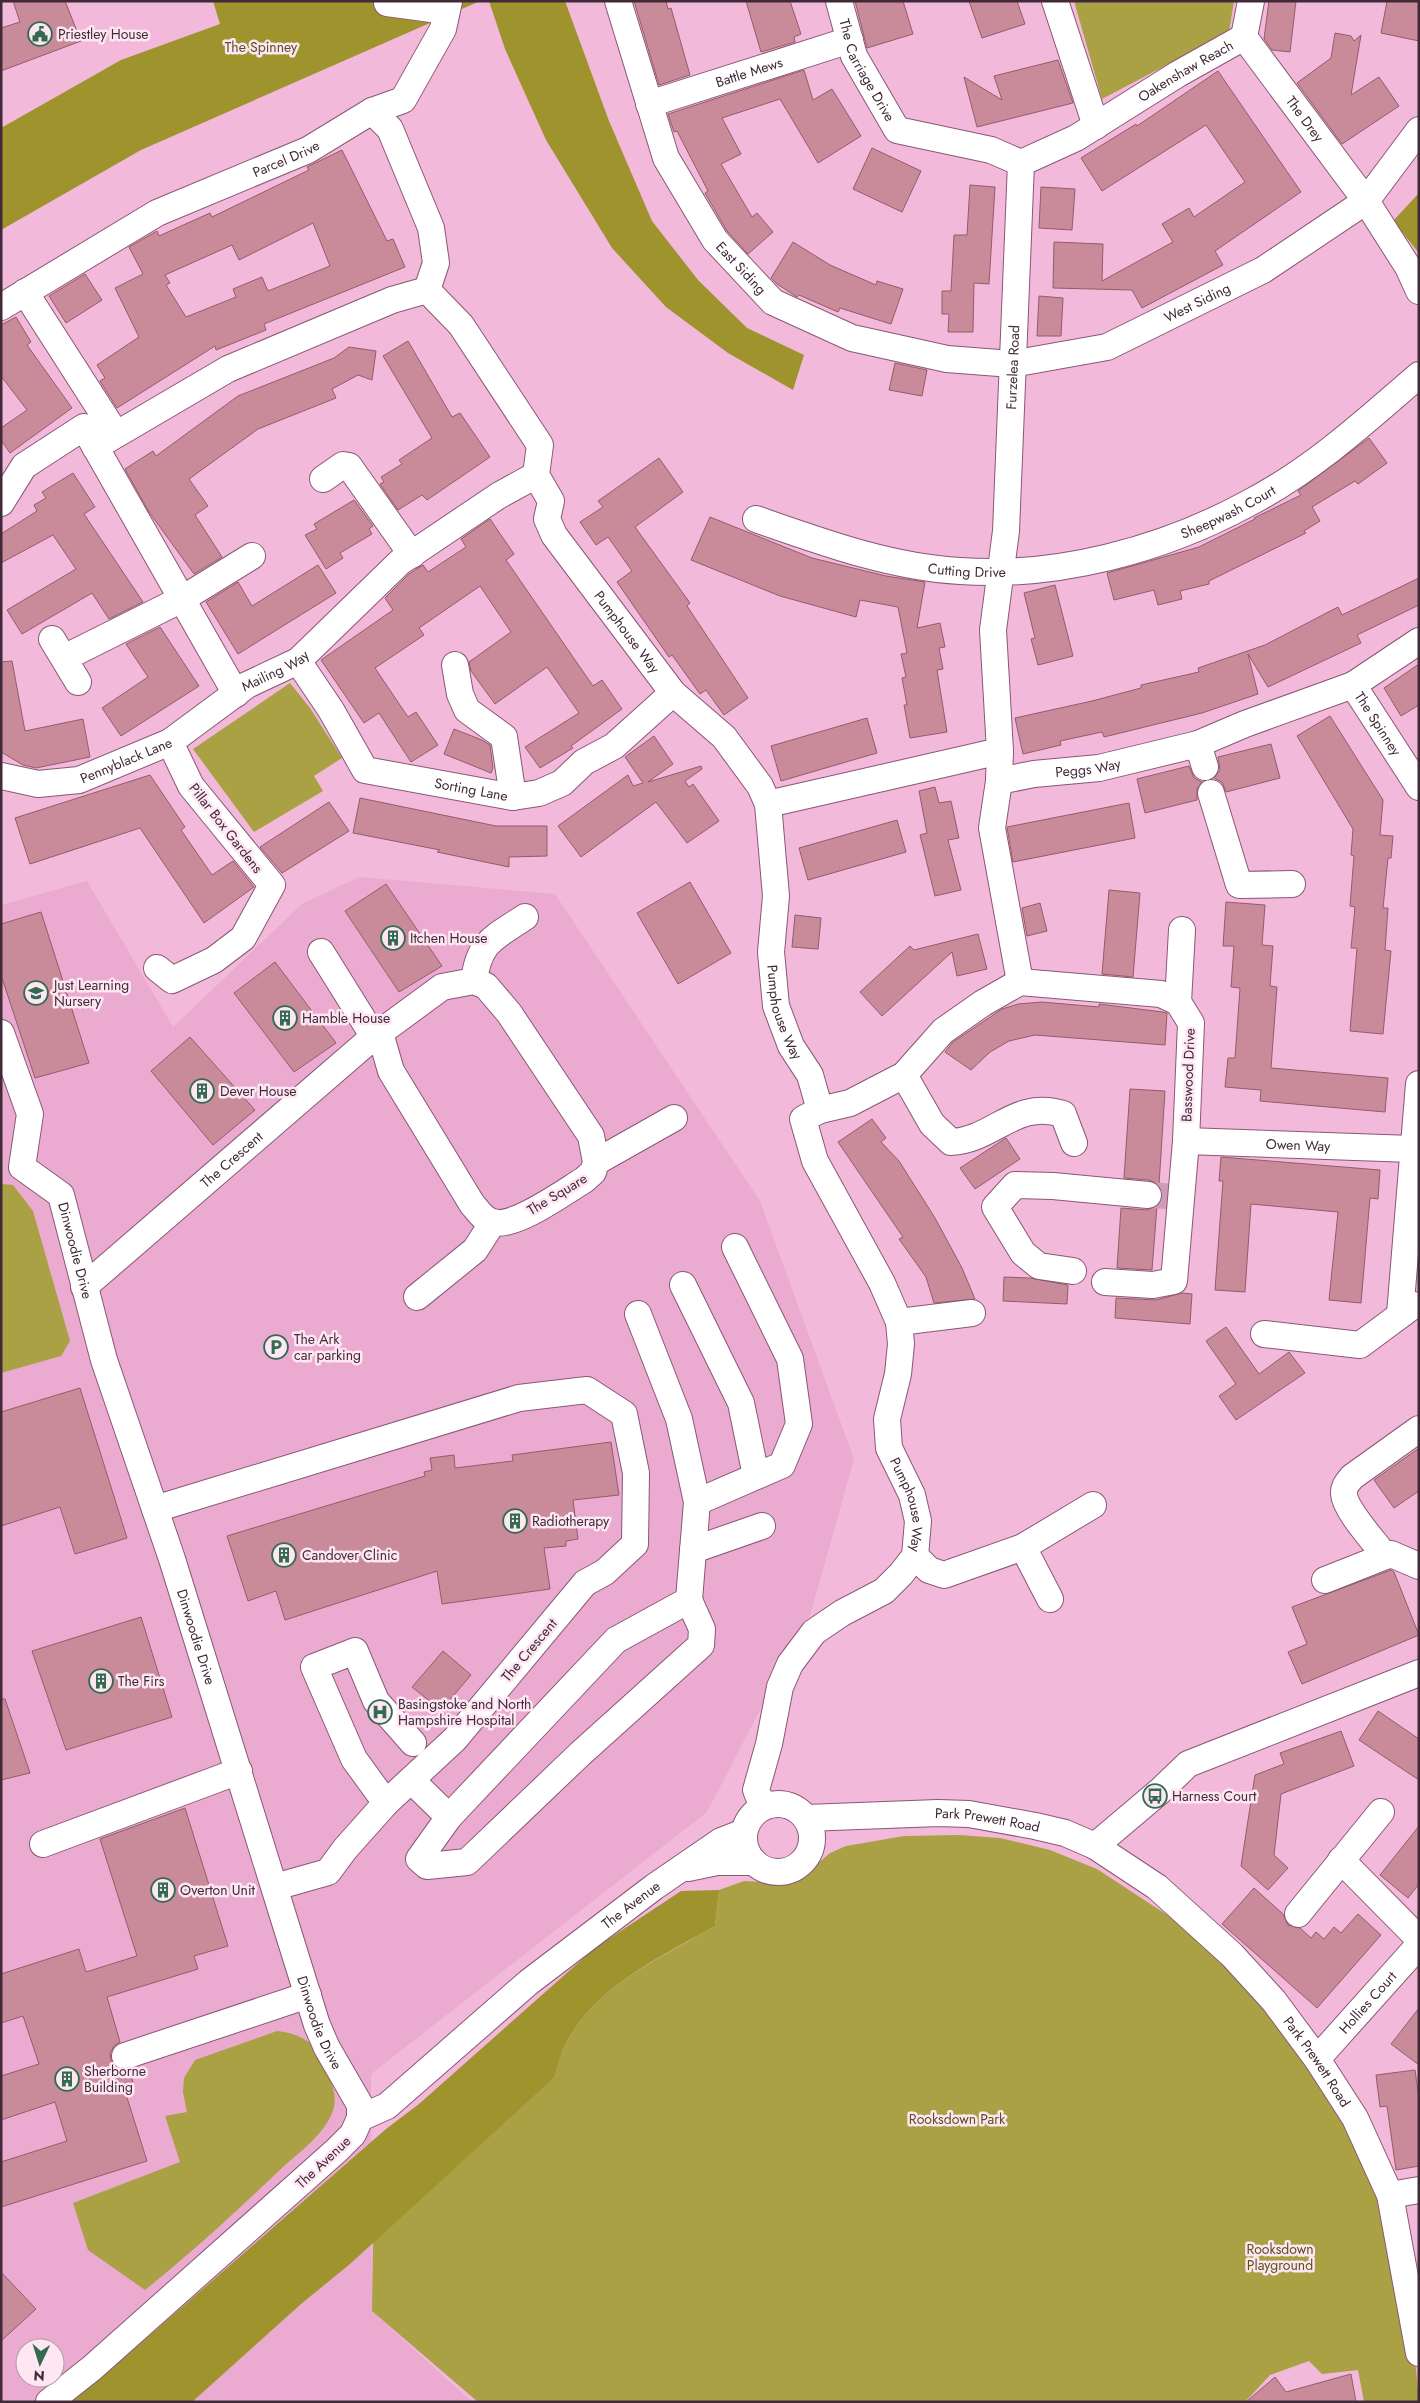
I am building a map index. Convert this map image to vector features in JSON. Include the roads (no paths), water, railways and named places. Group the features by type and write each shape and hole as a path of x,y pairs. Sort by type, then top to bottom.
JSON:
{"street":[{"name":"East Siding","path":"618,1 666,158 715,240 773,302 852,338 947,360 1012,364"},
{"name":"The Carriage Drive","path":"839,1 854,56 898,130 991,150 1021,163"},
{"path":"1055,1 1096,126"},
{"name":"Oakenshaw Reach","path":"1021,163 1076,138 1178,74 1244,38 1251,1"},
{"path":"387,3 448,6"},
{"name":"Parcel Drive","path":"1,308 158,213 308,150 372,111 403,100 443,29 448,6"},
{"name":"The Drey","path":"1244,38 1366,201 1408,267 1419,291"},
{"name":"Battle Mews","path":"649,104 850,40"},
{"path":"372,111 390,129 431,228 436,263 427,290"},
{"name":"West Siding","path":"1012,364 1107,347 1263,270 1366,201 1419,130"},
{"name":"Furzelea Road","path":"1002,572 1009,474 1021,163"},
{"path":"1,503 24,466 98,436 228,369 392,300 427,290"},
{"path":"427,290 461,325 540,445 536,475"},
{"path":"25,292 98,436"},
{"name":"Sheepwash Court","path":"1002,572 1040,570 1100,558 1160,541 1248,504 1335,446 1419,375"},
{"name":"Mailing Way","path":"98,436 182,599 236,694 247,685 298,661 400,562 498,496 536,475"},
{"path":"323,479 343,465 349,466 412,554"},
{"name":"Pumphouse Way","path":"536,475 551,501 547,519 554,535 673,693 724,736 760,786 768,804 776,896 770,952 776,1006 791,1046 810,1075 820,1110 803,1118 815,1161 882,1283 900,1322 901,1344 898,1374 887,1419 889,1448 912,1495 918,1522 915,1556 888,1587 825,1623 802,1645 790,1664 780,1687 769,1744 773,1806"},
{"name":"Cutting Drive","path":"756,519 846,550 914,565 960,571 1002,572 993,630 1000,751"},
{"path":"78,682 58,649 182,599 252,556"},
{"name":"Peggs Way","path":"999,781 1034,774 1202,756 1245,724 1353,685 1419,641"},
{"name":"Sorting Lane","path":"298,661 331,710 365,770 513,797 539,793 562,783 584,762 614,746 673,693"},
{"path":"454,665 460,694 467,710 504,737 513,797"},
{"name":"The Spinney","path":"1353,685 1419,787"},
{"name":"Pennyblack Lane","path":"1,776 38,784 79,780 170,742 236,694"},
{"name":"Pillar Box Gardens","path":"157,968 172,980 214,960 243,938 272,885 191,786 170,742"},
{"path":"768,804 1000,751 999,781 992,828 1020,982"},
{"path":"1211,793 1239,885 1292,884"},
{"path":"372,1038 442,987 474,981 476,962 482,949 491,939 525,917"},
{"path":"820,1110 850,1103 904,1075 943,1031 983,1003 1020,982 1161,994 1178,1002 1182,930"},
{"path":"321,952 472,1204 482,1216 493,1222 475,1250 417,1297"},
{"name":"The Square","path":"474,981 486,986 515,1021 591,1136 596,1162 593,1172 584,1180 542,1205 508,1223 493,1222"},
{"name":"Basswood Drive","path":"1105,1282 1153,1285 1174,1281 1186,1141 1191,1023 1178,1002"},
{"name":"Dinwoodie Drive","path":"1,1033 30,1114 22,1167 61,1195 104,1360 155,1509 308,1995 327,2048 360,2105 360,2118"},
{"name":"The Crescent","path":"84,1287 372,1038"},
{"path":"904,1075 932,1124 950,1142 966,1141 1022,1113 1047,1109 1063,1114 1074,1143"},
{"path":"1264,1334 1360,1345 1409,1308 1412,1149 1419,1084"},
{"path":"596,1162 674,1118"},
{"name":"Owen Way","path":"1186,1141 1412,1149"},
{"path":"1073,1271 1039,1266 1023,1253 995,1207 1015,1185 1053,1186 1148,1195"},
{"path":"698,1502 782,1465 799,1424 790,1359 735,1247"},
{"path":"683,1285 741,1403 756,1476"},
{"path":"900,1322 972,1313"},
{"path":"638,1314 679,1419 698,1502 689,1600 702,1629 701,1645 580,1754 467,1862 427,1866 419,1859 449,1817 616,1640 689,1600"},
{"name":"The Crescent","path":"155,1509 518,1398 588,1390 624,1414 636,1473 635,1544 605,1572 585,1583 455,1740 386,1803 344,1849 328,1872 275,1887"},
{"path":"1385,1556 1347,1504 1344,1494 1346,1485 1352,1477 1419,1430"},
{"path":"915,1556 928,1570 944,1575 1024,1547 1093,1505"},
{"path":"693,1550 762,1526"},
{"path":"1024,1547 1050,1599"},
{"path":"1325,1580 1391,1554 1419,1566"},
{"path":"386,1803 354,1759 314,1667 354,1651 376,1701 413,1743"},
{"path":"1095,1846 1160,1791 1188,1764 1419,1673"},
{"path":"43,1844 239,1771"},
{"path":"410,1780 449,1817"},
{"path":"773,1806 798,1810 809,1829 809,1851 795,1868 774,1872 754,1862 744,1842 744,1832 748,1820 755,1811 773,1806"},
{"path":"1298,1914 1381,1812"},
{"name":"Park Prewett Road","path":"809,1829 908,1813 969,1814 1065,1832 1095,1846 1157,1887 1232,1955 1274,2001 1317,2059 1355,2118 1390,2195 1419,2353"},
{"name":"The Avenue","path":"49,2402 92,2368 338,2150 353,2134 360,2118 387,2106 529,1982 671,1876 721,1841 744,1832"},
{"path":"1341,1860 1419,1939"},
{"name":"The Avenue","path":"671,1876 705,1863 754,1862"},
{"name":"Hollies Court","path":"1317,2059 1419,1945"},
{"path":"125,2056 308,1995"},
{"path":"1390,2195 1419,2190"}],"tunnel":[{"path":"1148,1195 1180,1197"}],"place":[{"name":"Priestley House","path":"40,34"},
{"name":"Itchen House","path":"393,938"},
{"name":"Just Learning Nursery","path":"36,993"},
{"name":"Hamble House","path":"285,1018"},
{"name":"Dever House","path":"202,1091"},
{"name":"The Ark car parking","path":"276,1347"},
{"name":"Radiotherapy","path":"515,1521"},
{"name":"Candover Clinic","path":"284,1555"},
{"name":"The Firs","path":"101,1681"},
{"name":"Basingstoke and North Hampshire Hospital","path":"380,1712"},
{"name":"Harness Court","path":"1155,1796"},
{"name":"Overton Unit","path":"163,1890"},
{"name":"Sherborne Building","path":"67,2079"}],"park label":[{"name":"Rooksdown Park","path":"957,2119"},
{"name":"Rooksdown Playground","path":"1280,2258"}]}
